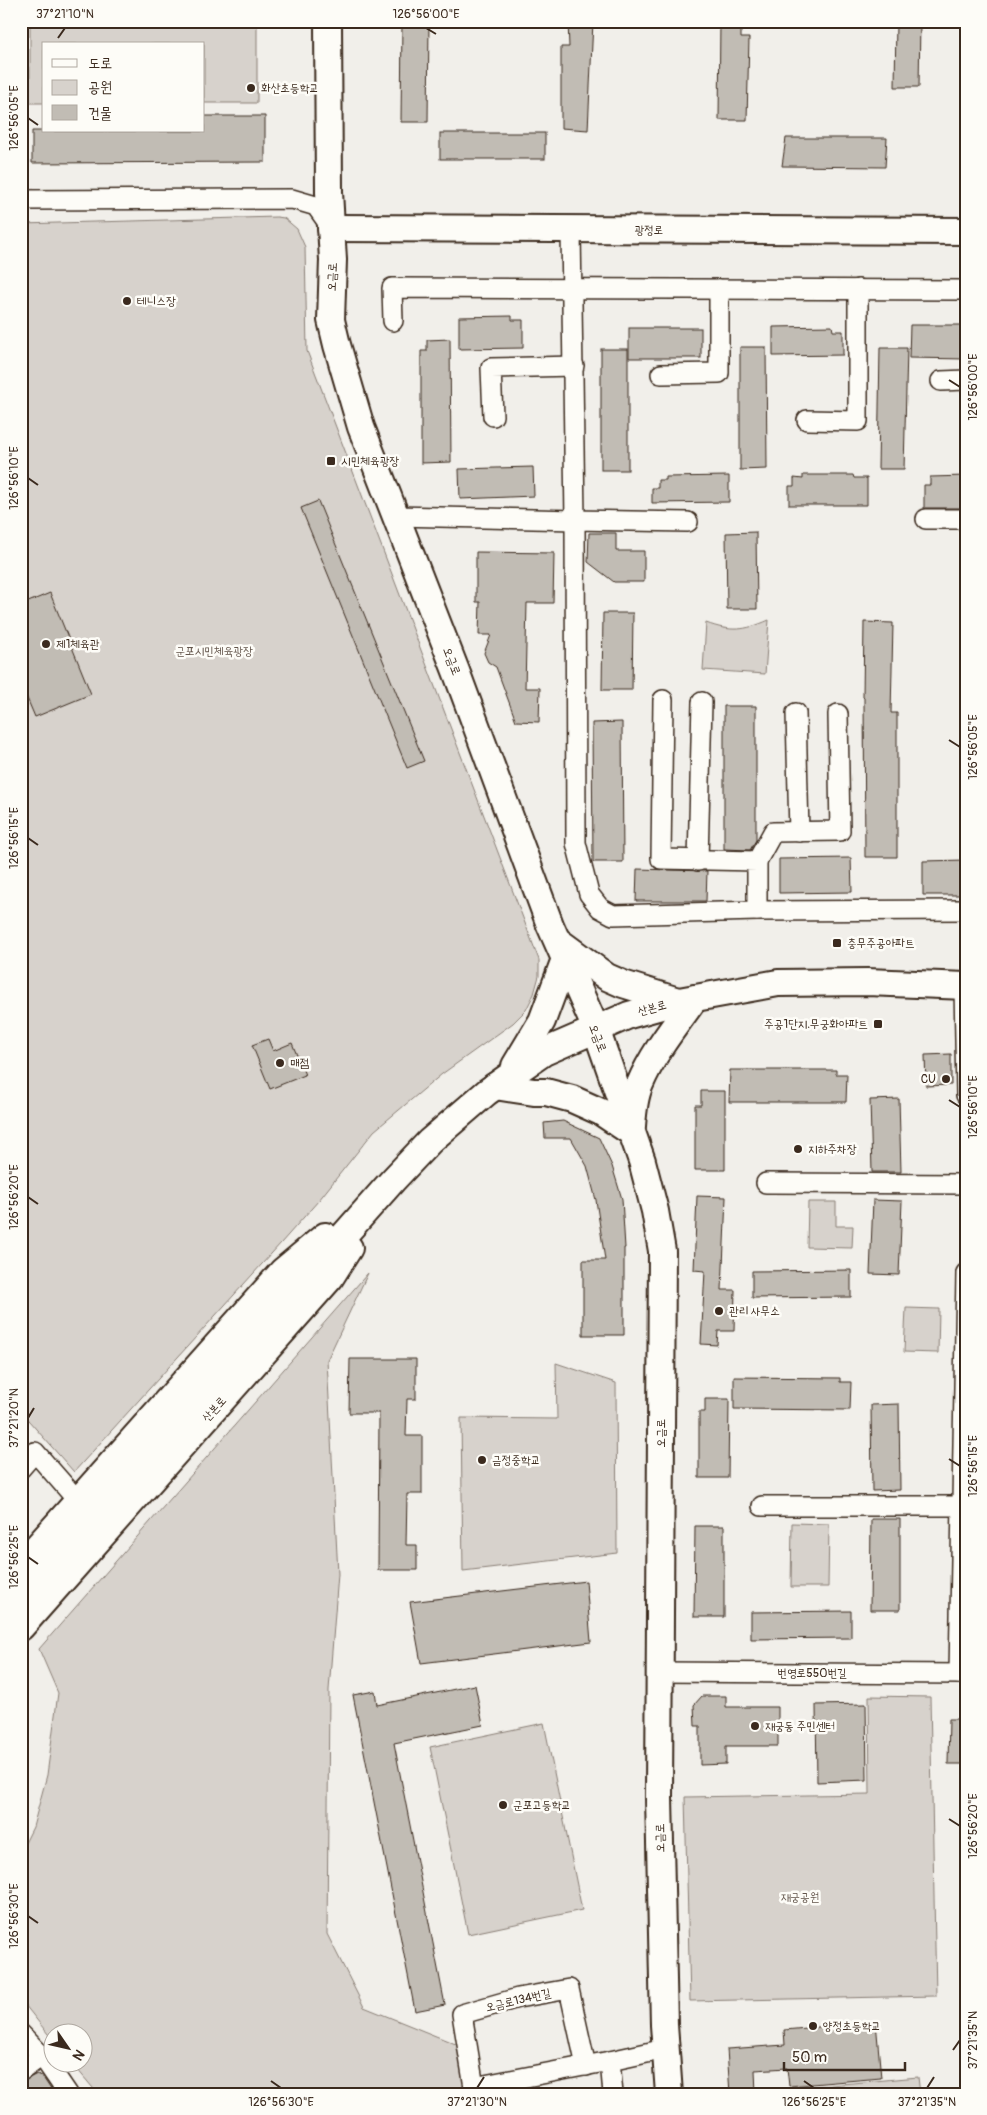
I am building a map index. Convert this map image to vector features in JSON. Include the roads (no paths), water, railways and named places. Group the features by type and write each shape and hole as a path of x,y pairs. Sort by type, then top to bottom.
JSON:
{"street":[{"name":"오금로","path":"328,21 329,192 333,260 331,320 361,426 561,949 596,1029 642,1161 655,1211 662,1251 658,1797 665,2048 669,2094"},
{"path":"21,200 292,199 316,206 331,228"},
{"name":"광정로","path":"331,228 966,231"},
{"path":"571,230 574,366 576,843 589,894 600,908 613,915 757,911 966,910"},
{"path":"393,321 392,288 966,290"},
{"path":"661,374 719,373 719,289"},
{"path":"807,420 858,421 858,289"},
{"path":"493,416 491,368 574,366"},
{"path":"941,381 966,380"},
{"path":"396,516 688,522"},
{"path":"926,519 966,519"},
{"path":"663,700 662,859 757,861"},
{"path":"698,861 702,702"},
{"path":"796,713 799,832"},
{"path":"757,911 757,861 773,832 840,831 838,714"},
{"path":"561,949 607,977 623,984 687,1000 639,1084 634,1102 632,1132 601,1112 572,1099 546,1092 534,1092 502,1081 542,1021 561,949"},
{"name":"산본로","path":"21,1599 393,1180 430,1141 502,1081 544,1052 629,1015 687,1000 778,983 868,982 965,986"},
{"path":"965,986 966,1096"},
{"name":"산본로","path":"21,1565 283,1271 393,1180"},
{"name":"산본로","path":"21,1628 330,1278 393,1180"},
{"path":"766,1183 966,1184"},
{"path":"962,1674 962,1506 966,1273"},
{"path":"21,1468 35,1452 78,1501"},
{"path":"762,1506 962,1506"},
{"name":"번영로550번길","path":"659,1672 962,1674"},
{"name":"오금로134번길","path":"586,2066 569,1989 518,1998 462,2014 474,2090 610,2061 665,2048"},
{"path":"21,2034 42,2056 21,2071"},
{"path":"610,2061 613,2094"},
{"path":"53,2072 68,2094"}],"place":[{"name":"화산초등학교","path":"251,88"},
{"name":"테니스장","path":"127,301"},
{"name":"시민체육광장","path":"331,461"},
{"name":"제1체육관","path":"46,644"},
{"name":"충무주공아파트","path":"837,943"},
{"name":"주공1단지.무궁화아파트","path":"878,1024"},
{"name":"매점","path":"280,1063"},
{"name":"CU","path":"946,1079"},
{"name":"지하주차장","path":"798,1149"},
{"name":"관리 사무소","path":"719,1311"},
{"name":"금정중학교","path":"482,1460"},
{"name":"재궁동 주민센터","path":"755,1726"},
{"name":"군포고등학교","path":"503,1805"},
{"name":"양정초등학교","path":"813,2026"}],"park label":[{"name":"군포시민체육광장","path":"214,651"},
{"name":"재궁공원","path":"800,1897"}]}
